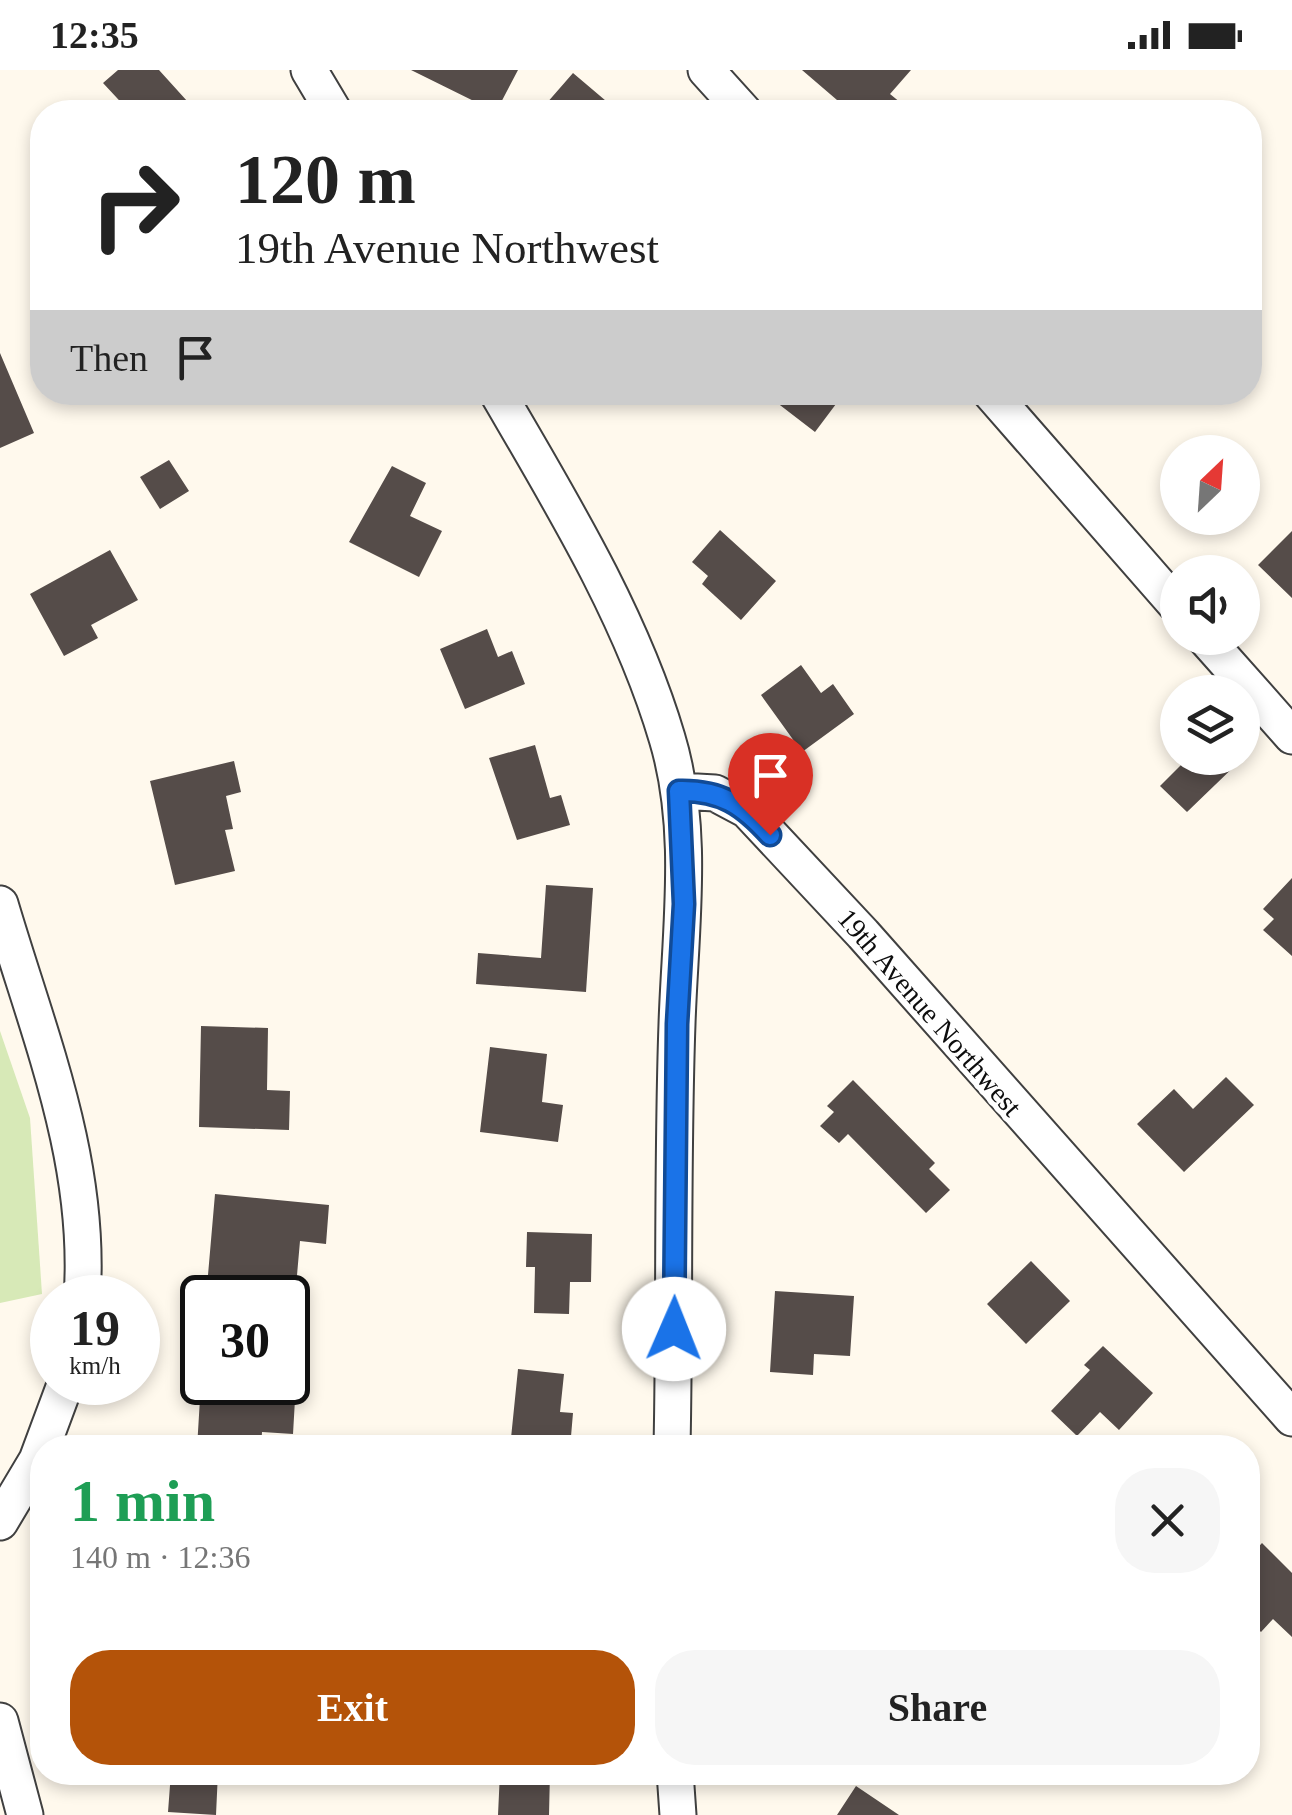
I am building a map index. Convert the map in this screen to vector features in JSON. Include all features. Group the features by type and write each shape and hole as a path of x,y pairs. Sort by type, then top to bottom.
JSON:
{"street":[{"path":"309,70 327,100"},
{"path":"706,70 733,100"},
{"path":"504,405 636,652 667,739 679,791 684,904 677,1024 672,1435"},
{"path":"1001,405 1160,586"},
{"path":"1219,655 1292,736"},
{"name":"19th Avenue Northwest","path":"679,791 715,793 748,810 863,934 1292,1418"},
{"path":"0,904 48,1054 72,1152 80,1202 82,1275"},
{"path":"46,1435 57,1405"},
{"path":"0,1522 30,1470"},
{"path":"0,1720 25,1815"},
{"path":"675,1785 678,1815"}],"green space":[{"path":"0,1031 30,1118 41,1275 30,1275 30,1297 0,1303"}],"building":[{"path":"118,70 159,70 186,100 119,100 103,83"},
{"path":"411,70 518,70 502,100 472,100"},
{"path":"802,70 911,70 890,94 897,100 837,100"},
{"path":"573,73 605,100 549,100"},
{"path":"0,353 34,433 0,448"},
{"path":"780,405 835,405 815,432"},
{"path":"169,460 189,491 160,509 140,477"},
{"path":"392,466 426,483 410,516 442,531 419,577 349,542"},
{"path":"720,530 776,581 741,620 702,584 708,576 692,562"},
{"path":"1292,531 1292,598 1260,567"},
{"path":"110,550 138,600 91,625 98,638 64,656 30,594"},
{"path":"487,629 498,657 512,651 525,684 465,709 440,649"},
{"path":"801,665 821,693 833,684 854,714 802,752 761,695"},
{"path":"535,745 550,798 561,795 570,825 517,840 489,758"},
{"path":"234,761 241,792 226,796 233,829 225,830 235,871 175,885 150,781"},
{"path":"1171,775 1225,775 1187,812 1160,786"},
{"path":"1292,878 1292,956 1263,930 1274,919 1263,909"},
{"path":"546,885 593,888 586,992 476,984 478,953 541,958"},
{"path":"201,1026 268,1028 267,1090 290,1091 289,1130 199,1127"},
{"path":"490,1047 547,1054 542,1102 563,1105 558,1142 480,1132"},
{"path":"1226,1077 1254,1105 1184,1172 1137,1124 1174,1089 1193,1109"},
{"path":"853,1080 935,1163 929,1169 950,1190 926,1213 848,1134 839,1143 820,1126 834,1112 827,1106"},
{"path":"215,1194 329,1205 326,1244 300,1241 297,1275 208,1275"},
{"path":"527,1232 592,1234 591,1282 570,1282 569,1314 534,1313 535,1267 526,1267"},
{"path":"1031,1261 1070,1301 1026,1344 987,1304"},
{"path":"775,1291 854,1296 850,1356 814,1354 813,1375 770,1372"},
{"path":"1103,1346 1153,1393 1119,1430 1100,1412 1076,1435 1051,1411 1090,1370 1084,1365"},
{"path":"518,1369 564,1374 560,1412 573,1413 571,1435 511,1435"},
{"path":"200,1405 295,1405 293,1434 198,1435"},
{"path":"1260,1545 1292,1573 1292,1637 1273,1619 1260,1631"},
{"path":"170,1785 217,1785 216,1815 168,1812"},
{"path":"499,1785 550,1785 549,1815 498,1815"},
{"path":"856,1786 899,1815 837,1815"}],"route":[{"path":"674,1329 677,1024 684,904 679,791 698,790 733,800 748,810 770,835"}]}
